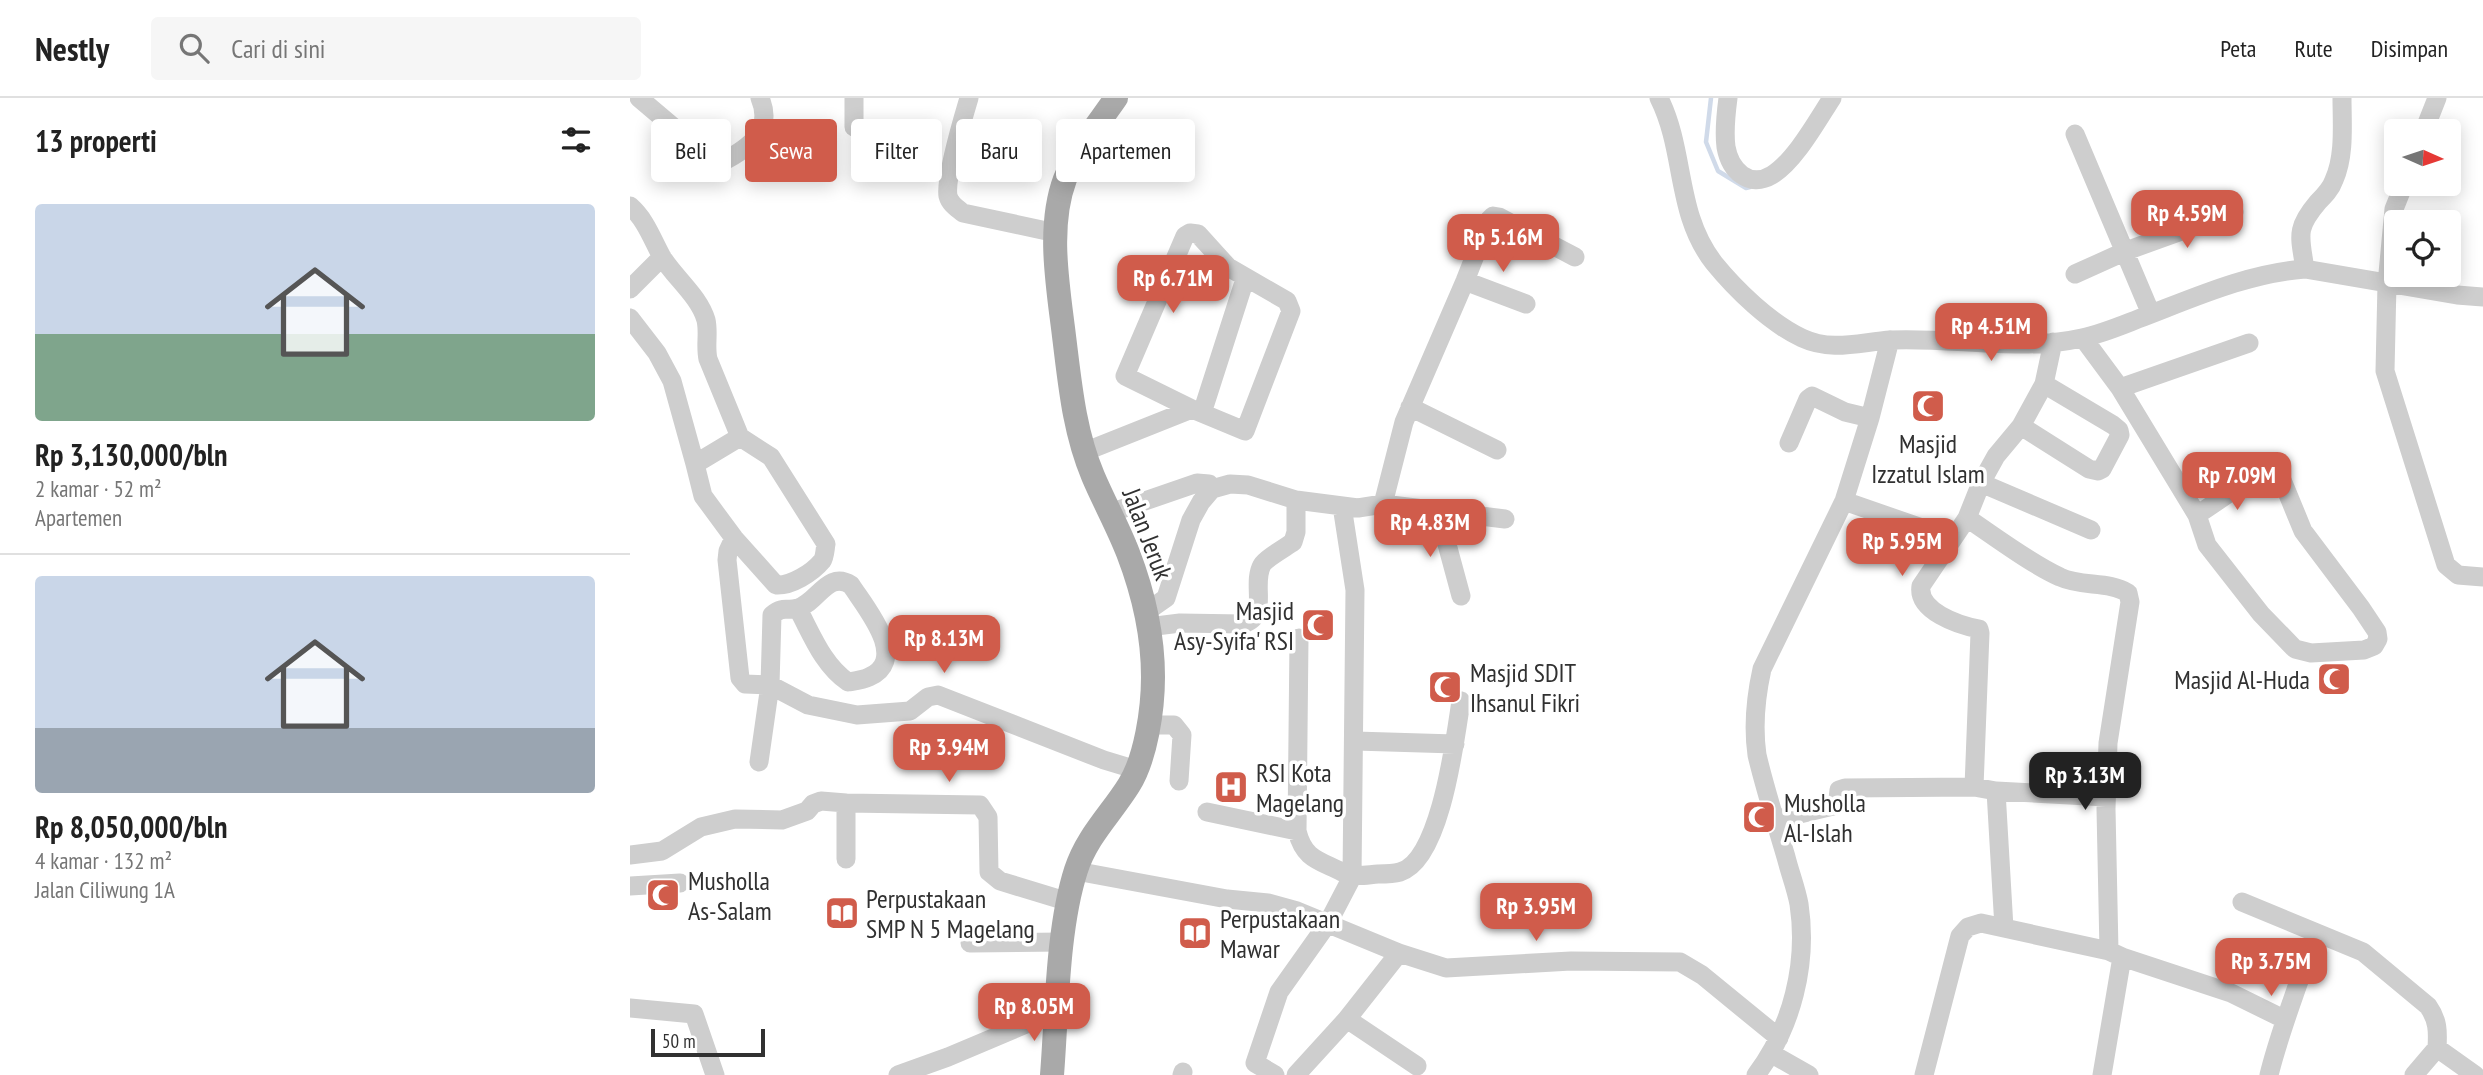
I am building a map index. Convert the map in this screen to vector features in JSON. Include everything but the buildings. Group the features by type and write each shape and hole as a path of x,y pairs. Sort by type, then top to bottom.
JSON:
{"main road":[{"name":"Jalan Jeruk","path":"1052,1075 1063,943 1076,871 1088,841 1137,770 1148,725 1153,677 1147,620 1128,553 1084,452 1074,418 1059,295 1057,208 1065,179 1078,152 1116,98"}],"street":[{"path":"639,98 711,159 722,162 742,151 757,138 764,124 766,111 760,98"},
{"path":"853,98 854,119"},
{"path":"969,98 950,177 948,195 952,205 963,213 1056,233"},
{"path":"1659,98 1677,148 1682,189 1691,223 1713,262 1760,311 1803,339 1836,346 1890,340 2053,342 2083,338 2204,294 2281,271 2305,269 2384,283"},
{"path":"1728,98 1726,146 1730,159 1743,177 1754,180 1773,175 1786,163 1832,98"},
{"path":"2305,269 2302,227 2304,218 2333,184 2338,170 2342,98"},
{"path":"2429,119 2437,98"},
{"path":"2075,134 2151,314"},
{"path":"630,206 654,237 662,257 700,307 706,321 708,359 740,437 771,457 826,544 822,561 799,579 776,585 734,538 703,496 672,381 657,353 630,318"},
{"path":"2075,274 2126,251 2234,212"},
{"path":"1383,504 1404,422 1489,220 1493,216 1499,217 1575,257"},
{"path":"1190,233 1198,234 1219,259 1245,279 1287,301 1291,311 1248,429 1241,431 1128,379 1125,373 1185,236 1190,233"},
{"path":"630,289 662,257"},
{"path":"1197,411 1245,279"},
{"path":"1465,281 1526,304"},
{"path":"2387,287 2385,371 2446,565 2458,575 2483,577"},
{"path":"2409,287 2483,297"},
{"path":"2083,338 2120,388 2197,515 2207,545 2261,614 2295,649 2312,653 2364,650 2374,646 2378,639 2377,632 2303,531 2282,480 2275,470 2263,470 2197,515"},
{"path":"1756,1075 1775,1046 1792,1004 1800,968 1801,930 1799,902 1755,738 1759,681 1762,669 1843,501 1870,418 1890,340"},
{"path":"1974,787 1979,629 1952,622 1922,601 1921,586 1967,518 1980,483 1996,456 2021,426 2044,384 2053,342"},
{"path":"2120,388 2249,343"},
{"path":"2021,426 2089,469 2102,469 2120,435 2119,430 2044,384"},
{"path":"1789,443 1808,399 1812,396 1845,412 1870,418"},
{"path":"1410,407 1497,450"},
{"path":"1084,452 1197,411"},
{"path":"695,464 740,437"},
{"path":"1110,513 1197,483 1209,484 1212,489"},
{"path":"1980,483 2091,530"},
{"path":"1147,620 1166,598 1191,520 1212,489 1230,484 1248,485 1296,500 1358,508 1383,504 1504,519"},
{"path":"1147,620 1242,625 1251,622 1258,612 1263,563 1293,542 1296,532 1296,500"},
{"path":"1843,501 1919,527"},
{"path":"1275,1075 1255,1063 1279,992 1328,923 1352,877 1355,590 1342,506"},
{"path":"1438,511 1461,596"},
{"path":"1967,518 2059,577 2082,584 2120,588 2128,593 2130,602 2108,743 2106,797 2115,954 2102,1075"},
{"path":"734,538 727,560 740,678 745,684 770,685 808,705 857,715 911,711 928,697 938,695 1104,760 1137,770"},
{"path":"760,762 770,685 772,615 780,608 798,608 835,580 844,580 851,585 880,631 887,647 883,664 871,677 848,682 835,674 798,608"},
{"path":"1299,638 1297,831 1301,846 1310,855 1352,877 1400,872 1409,867 1426,847 1436,828 1455,744 1461,701"},
{"path":"1148,725 1174,725 1182,735 1179,781"},
{"path":"1355,741 1455,744"},
{"path":"1775,820 1833,806 1838,799 1839,790 1845,788 1974,787 1996,792 2106,797"},
{"path":"1996,792 2004,928"},
{"path":"630,855 662,851 701,827 735,819 782,820 807,811 813,804 821,801 980,805 988,817 989,872 993,877 1069,902"},
{"path":"846,803 846,859"},
{"path":"1207,812 1297,831"},
{"path":"1076,871 1268,904 1328,923 1399,953 1446,968 1571,961 1680,962 1702,975 1809,1075"},
{"path":"630,886 680,883"},
{"path":"2242,902 2363,952 2428,1006 2438,1029 2437,1048 2414,1075"},
{"path":"1924,1075 1960,936 1968,927 1981,923 2115,954 2231,993 2284,1018"},
{"path":"2269,1075 2284,1018 2303,974 2315,932"},
{"path":"970,943 1063,943"},
{"path":"1296,1075 1347,1020 1399,953"},
{"path":"630,1008 694,1014 715,1075"},
{"path":"898,1075 1057,1011"},
{"path":"1347,1020 1417,1066"},
{"path":"2437,1048 2475,1075"}],"waterway":[{"path":"1711,98 1706,142 1718,171 1746,188 1750,187"}],"place":[{"name":"Masjid Izzatul Islam","path":"1928,406"},
{"name":"Masjid Asy-Syifa' RSI","path":"1318,625"},
{"name":"Masjid Al-Huda","path":"2334,679"},
{"name":"Masjid SDIT Ihsanul Fikri","path":"1445,687"},
{"name":"RSI Kota Magelang","path":"1231,787"},
{"name":"Musholla Al-Islah","path":"1759,817"},
{"name":"Musholla As-Salam","path":"663,895"},
{"name":"Perpustakaan SMP N 5 Magelang","path":"842,913"},
{"name":"Perpustakaan Mawar","path":"1195,933"}]}
